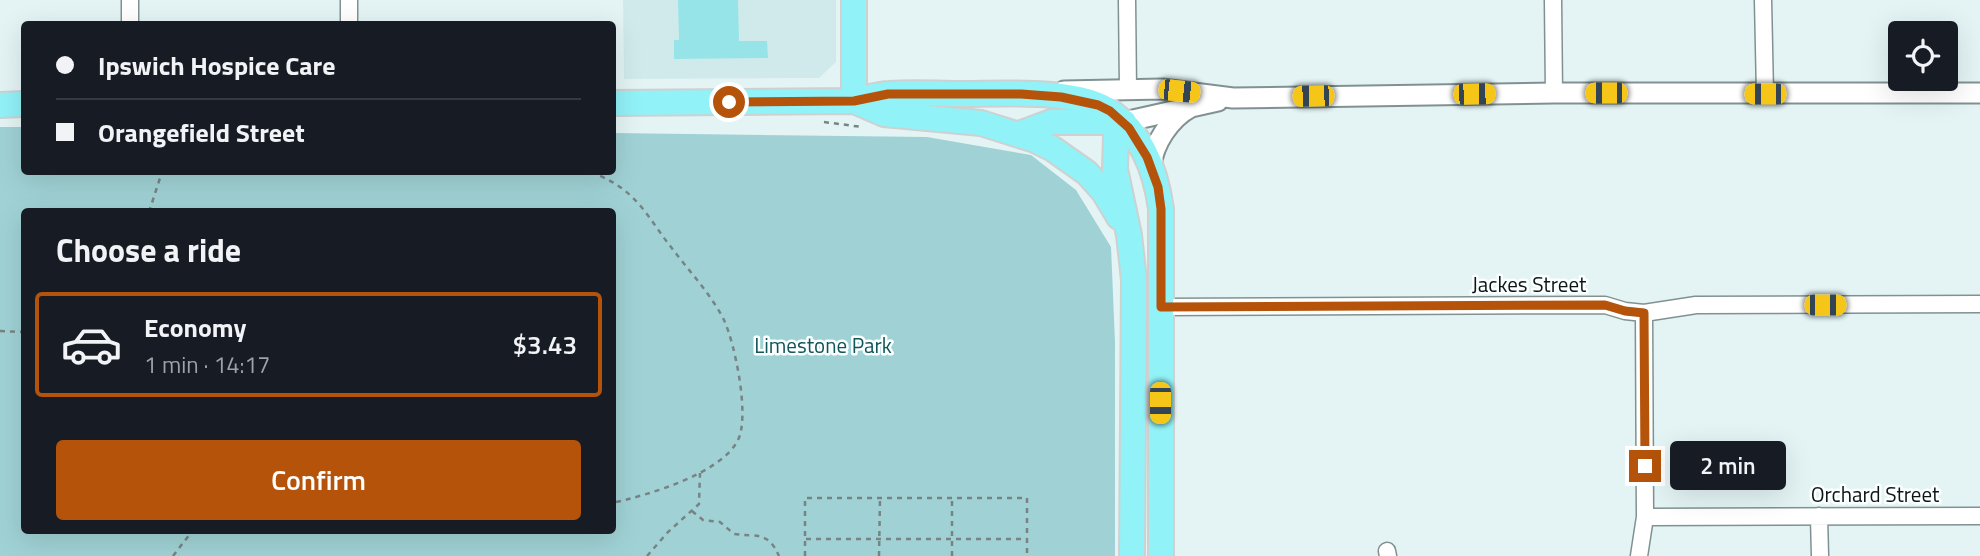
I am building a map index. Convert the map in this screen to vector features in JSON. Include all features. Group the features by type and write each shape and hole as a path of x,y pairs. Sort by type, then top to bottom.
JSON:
{"main road":[{"path":"854,0 854,101"},
{"path":"616,103 854,101 888,94 1021,94 1083,100 1110,111 1124,122 1141,145 1151,167 1158,187 1161,209 1161,556"},
{"path":"854,101 884,114 981,124 1053,149 1087,173 1112,204 1131,248"},
{"path":"0,104 21,104"},
{"path":"1016,134 1051,122 1124,122"},
{"path":"1124,122 1116,136 1115,169 1131,248 1134,306 1132,556"},
{"path":"1134,306 1161,307"}],"street":[{"path":"130,0 130,21"},
{"path":"349,0 349,21"},
{"path":"1127,0 1128,89"},
{"path":"1553,0 1554,93"},
{"path":"1763,0 1765,94"},
{"path":"1021,94 1162,89 1194,100"},
{"path":"1124,122 1194,100 1233,98 1554,93 1980,93"},
{"path":"1151,167 1152,154 1157,143 1173,121 1194,100"},
{"name":"Jackes Street","path":"1161,307 1605,305 1644,313 1696,305 1980,304"},
{"path":"1639,556 1645,517 1644,313"},
{"path":"1819,516 1820,556"},
{"name":"Orchard Street","path":"1645,517 1980,516"}],"path":[{"path":"150,208 161,175"},
{"path":"598,175 634,198 716,306 725,321 733,349 743,406 739,439 723,458 701,472 639,497 616,502"},
{"path":"0,331 21,332"},
{"path":"647,556 668,532 699,505 701,472"},
{"path":"805,556 805,498 1027,498 1027,556"},
{"path":"880,498 880,556"},
{"path":"952,498 952,556"},
{"path":"692,511 703,520 720,522 734,534 760,535 767,538 779,556"},
{"path":"173,556 190,534"},
{"path":"805,539 1027,540"}],"shaded area":[{"path":"623,0 836,0 836,62 819,78 624,79"}],"green space":[{"name":"Limestone Park","path":"0,127 21,127 21,175 616,175 616,133 927,137 1031,155 1076,190 1111,247 1115,342 1115,556 0,556"}],"building":[{"path":"678,0 738,0 739,41 767,41 768,58 674,59 674,40 679,40"}],"route":[{"path":"729,102 854,101 888,94 1021,94 1083,100 1098,105 1110,111 1129,128 1147,157 1158,187 1161,209 1161,307 1605,305 1644,313 1645,466"}]}
